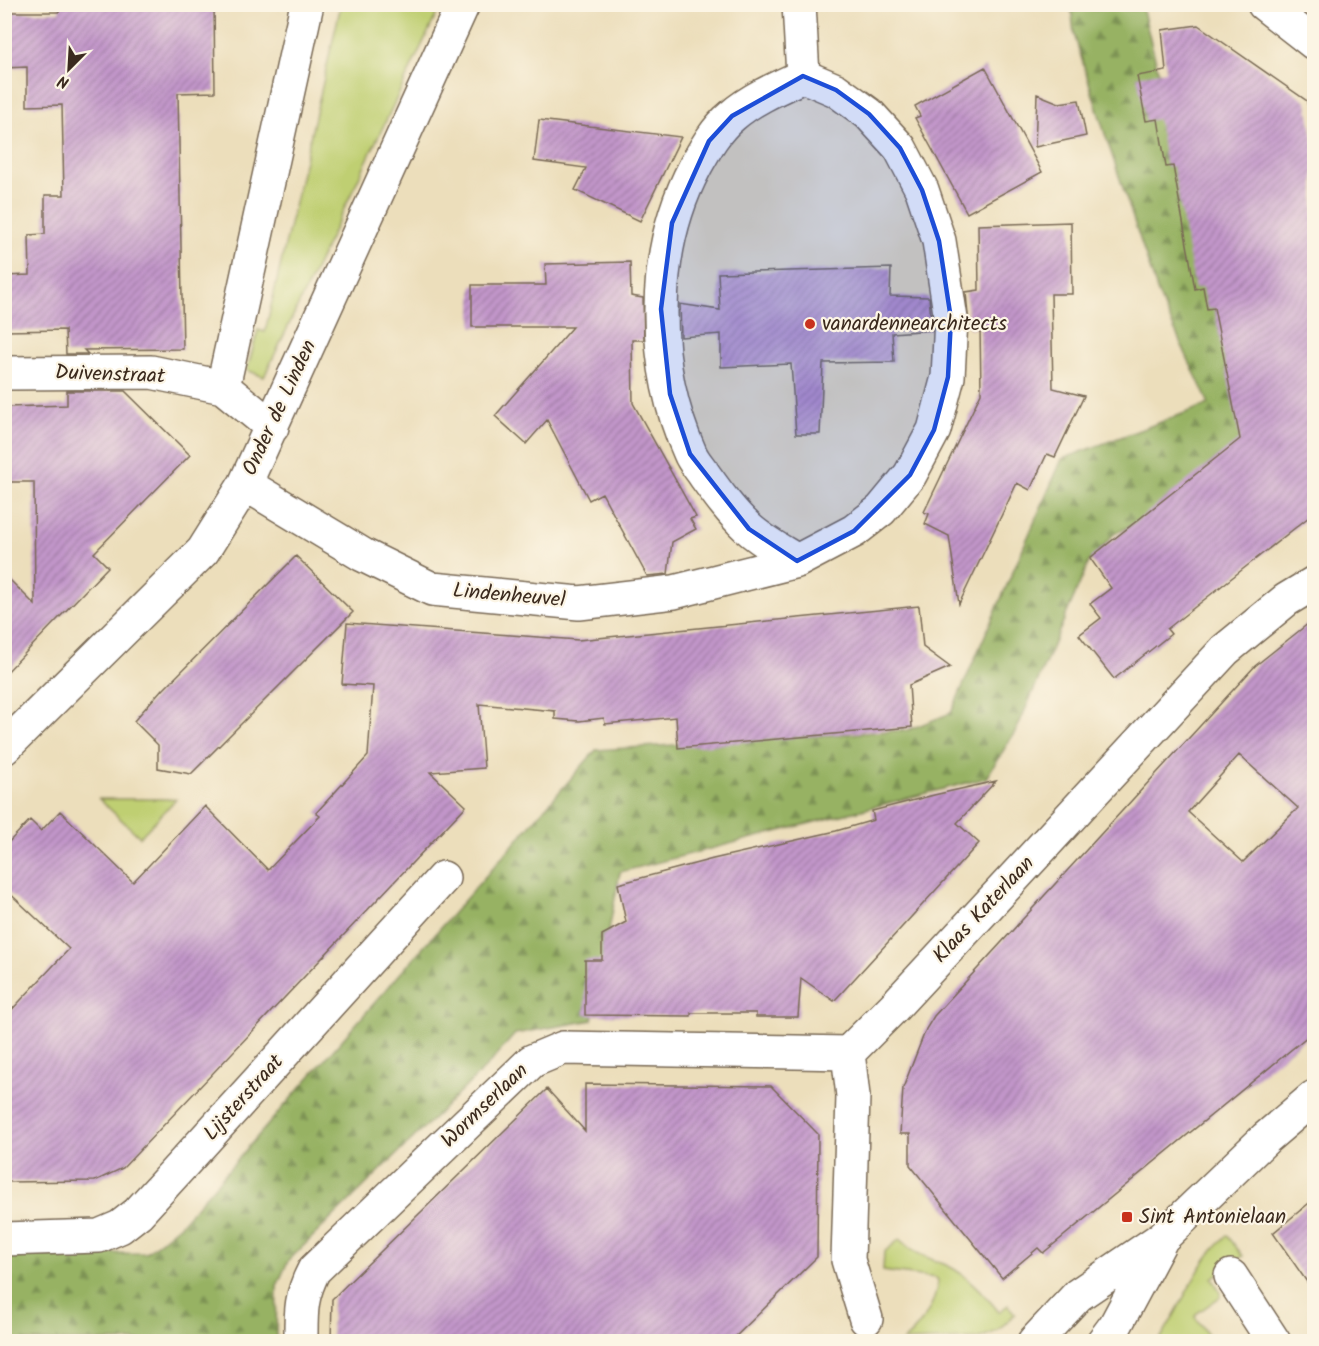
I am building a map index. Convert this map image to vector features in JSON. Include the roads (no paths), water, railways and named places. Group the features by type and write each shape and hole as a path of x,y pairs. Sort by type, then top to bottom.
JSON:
{"street":[{"path":"223,387 308,4"},
{"name":"Onder de Linden","path":"4,748 203,551 245,484 463,4"},
{"path":"796,561 749,529 722,500 690,454 670,394 661,309 662,269 672,224 686,185 709,141 732,116 781,86 803,76 799,4"},
{"path":"1264,4 1314,43"},
{"name":"Lindenheuvel","path":"245,484 363,555 432,589 579,603 674,592 796,561 854,531 881,510 910,476 934,430 948,378 951,319 939,241 922,190 900,148 869,114 836,90 803,76"},
{"name":"Duivenstraat","path":"4,373 151,372 223,387 272,427"},
{"name":"Klaas Katerlaan","path":"848,1053 893,1008 1225,650 1286,600 1314,583"},
{"name":"Lijsterstraat","path":"4,1239 99,1236 120,1227 129,1220 216,1128 443,878"},
{"name":"Wormserlaan","path":"301,1341 304,1289 314,1270 532,1060 563,1048 848,1053"},
{"path":"848,1053 853,1096 848,1260 866,1319"},
{"path":"1034,1341 1078,1295 1162,1238 1266,1138 1314,1096"},
{"path":"1103,1341 1115,1326 1162,1238"},
{"path":"1231,1276 1274,1341"}],"place":[{"name":"vanardennearchitects","path":"810,324"},
{"name":"Sint Antonielaan","path":"1127,1217"}]}
